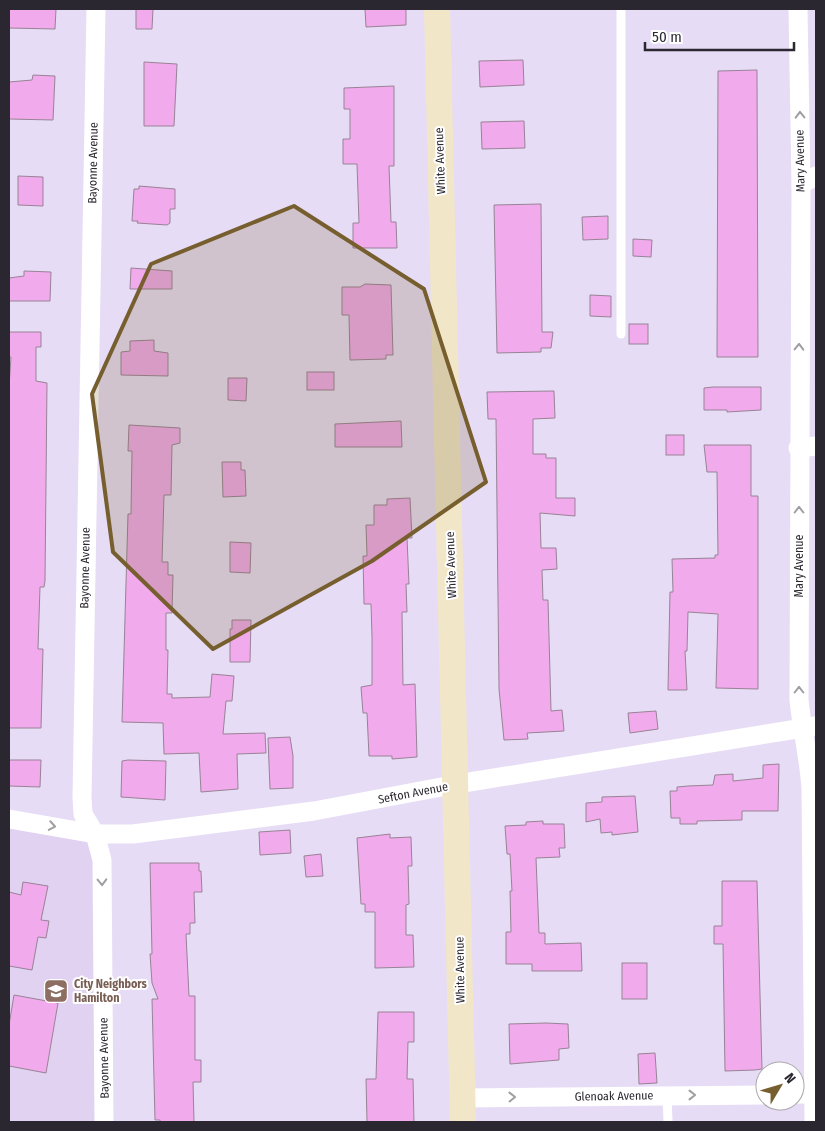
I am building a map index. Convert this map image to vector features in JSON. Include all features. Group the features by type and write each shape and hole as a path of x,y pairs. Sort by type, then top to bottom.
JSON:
{"street":[{"name":"Bayonne Avenue","path":"96,9 82,798 84,814 95,834 102,860 104,1122"},
{"name":"White Avenue","path":"437,9 457,784 463,1110"},
{"name":"Mary Avenue","path":"798,9 809,180 807,447 799,700 809,728 808,753 814,974 805,1082"},
{"name":"Sefton Avenue","path":"9,819 95,834 133,834 314,811 457,784 809,728"},
{"name":"Glenoak Avenue","path":"463,1110 667,1095 755,1094"},
{"name":"Mary Avenue","path":"805,1097 814,1122"}],"lane":[{"path":"621,9 621,334"},
{"path":"667,1095 668,1122"}],"highlighted area":[{"path":"294,206 424,289 486,482 372,561 213,649 113,552 92,394 151,264"}],"shaded area":[{"name":"City Neighbors Hamilton","path":"9,819 95,834 104,1122 9,1122"}],"building":[{"path":"9,9 56,9 55,29 9,28"},
{"path":"136,9 153,9 152,29 136,29"},
{"path":"365,9 406,9 406,25 366,27"},
{"path":"523,60 524,85 480,87 479,61"},
{"path":"144,62 177,64 174,126 144,126"},
{"path":"757,70 758,357 717,357 718,71"},
{"path":"33,75 55,76 53,120 9,119 9,82 32,80"},
{"path":"394,86 394,166 389,166 391,222 396,222 397,248 353,248 353,223 359,223 357,164 343,164 343,139 350,139 350,109 344,109 344,88"},
{"path":"524,121 525,148 482,149 481,122"},
{"path":"18,176 43,177 43,206 18,205"},
{"path":"139,186 175,189 175,209 170,209 170,223 167,225 132,221 134,189 139,189"},
{"path":"541,204 542,332 553,332 551,348 541,348 541,352 497,353 494,205"},
{"path":"608,216 608,239 583,240 582,217"},
{"path":"633,239 652,240 651,257 633,256"},
{"path":"131,268 172,271 172,289 130,289"},
{"path":"24,271 51,272 50,301 9,301 9,278 24,276"},
{"path":"365,284 391,285 393,355 386,355 386,359 350,360 349,315 342,315 342,287 360,287"},
{"path":"590,295 611,296 611,317 590,316"},
{"path":"629,324 648,324 648,344 629,344"},
{"path":"9,332 41,332 41,347 36,347 36,381 47,383 45,581 44,587 40,587 38,649 43,649 41,728 9,728 9,387 11,357 9,357"},
{"path":"154,340 154,351 168,353 168,376 121,375 121,352 130,351 130,341"},
{"path":"307,372 334,372 334,390 307,390"},
{"path":"228,378 247,378 246,401 228,400"},
{"path":"761,387 761,410 727,412 727,410 704,410 704,388"},
{"path":"554,391 555,418 533,419 533,454 546,454 546,458 556,458 556,498 575,498 575,516 540,513 541,548 556,548 557,569 542,570 543,600 548,600 551,711 562,710 564,731 527,733 528,739 504,740 499,689 496,419 488,419 487,392"},
{"path":"401,421 402,447 335,447 335,424"},
{"path":"129,425 180,428 180,443 172,445 171,495 164,495 162,562 168,562 168,575 173,575 172,613 166,613 166,650 168,650 167,694 172,694 172,698 210,697 212,674 234,676 232,701 226,701 223,734 265,733 266,753 237,754 238,789 201,792 199,753 164,754 163,723 122,722 128,514 131,514 132,451 128,451"},
{"path":"666,435 684,435 684,455 666,455"},
{"path":"704,445 751,445 751,496 758,496 758,689 716,688 718,614 688,612 687,651 685,651 687,690 668,690 670,592 673,592 672,559 715,558 715,555 718,555 717,472 707,472"},
{"path":"222,462 241,462 241,470 245,470 246,496 223,497"},
{"path":"410,498 412,538 407,538 409,584 406,584 407,612 402,612 403,685 415,684 417,757 392,759 392,756 369,756 367,713 363,713 361,687 372,685 372,637 371,604 364,604 363,556 367,556 366,525 374,525 374,505 387,505 387,499"},
{"path":"230,542 251,543 250,573 230,572"},
{"path":"232,620 251,620 250,662 230,662 230,629 232,629"},
{"path":"656,711 658,729 630,733 628,713"},
{"path":"290,737 293,756 293,788 270,789 268,738"},
{"path":"9,760 41,760 40,787 9,786"},
{"path":"122,761 166,761 165,800 121,797"},
{"path":"779,764 778,811 742,811 742,820 697,821 697,824 680,824 680,818 671,818 670,791 677,791 677,787 713,785 715,775 733,774 733,781 763,778 763,765"},
{"path":"635,796 638,832 612,835 612,832 601,833 600,819 586,822 586,803 602,802 602,797"},
{"path":"543,821 543,824 564,824 565,848 559,848 560,857 536,858 539,933 545,933 545,944 581,943 582,971 532,971 532,964 506,964 506,932 511,932 510,891 512,891 510,854 507,854 505,826 526,825 526,822"},
{"path":"290,830 291,853 260,855 259,832"},
{"path":"390,834 390,838 411,837 412,866 408,866 409,904 406,905 406,935 413,935 414,967 375,968 375,912 365,912 365,904 361,904 357,838"},
{"path":"321,854 323,876 306,877 304,856"},
{"path":"150,863 199,863 199,871 201,871 202,892 194,892 195,923 190,923 190,934 186,934 189,996 195,996 195,1060 201,1060 201,1082 193,1082 194,1122 160,1122 160,1120 155,1120 152,999 158,999 152,983 150,954 152,954"},
{"path":"722,881 757,881 762,1061 755,1061 755,1070 725,1071 723,944 714,944 714,926 722,926"},
{"path":"23,882 48,886 41,920 49,921 46,938 38,937 32,970 9,966 9,892 21,895"},
{"path":"622,963 647,963 647,999 622,999"},
{"path":"14,995 58,1003 46,1073 9,1066 9,1025"},
{"path":"378,1012 414,1012 414,1042 408,1042 407,1079 413,1079 414,1122 367,1122 366,1079 376,1079"},
{"path":"509,1024 568,1024 569,1048 559,1049 559,1060 510,1064"},
{"path":"655,1053 657,1083 639,1084 638,1054"}],"place":[{"name":"City Neighbors Hamilton","path":"56,991"}]}
